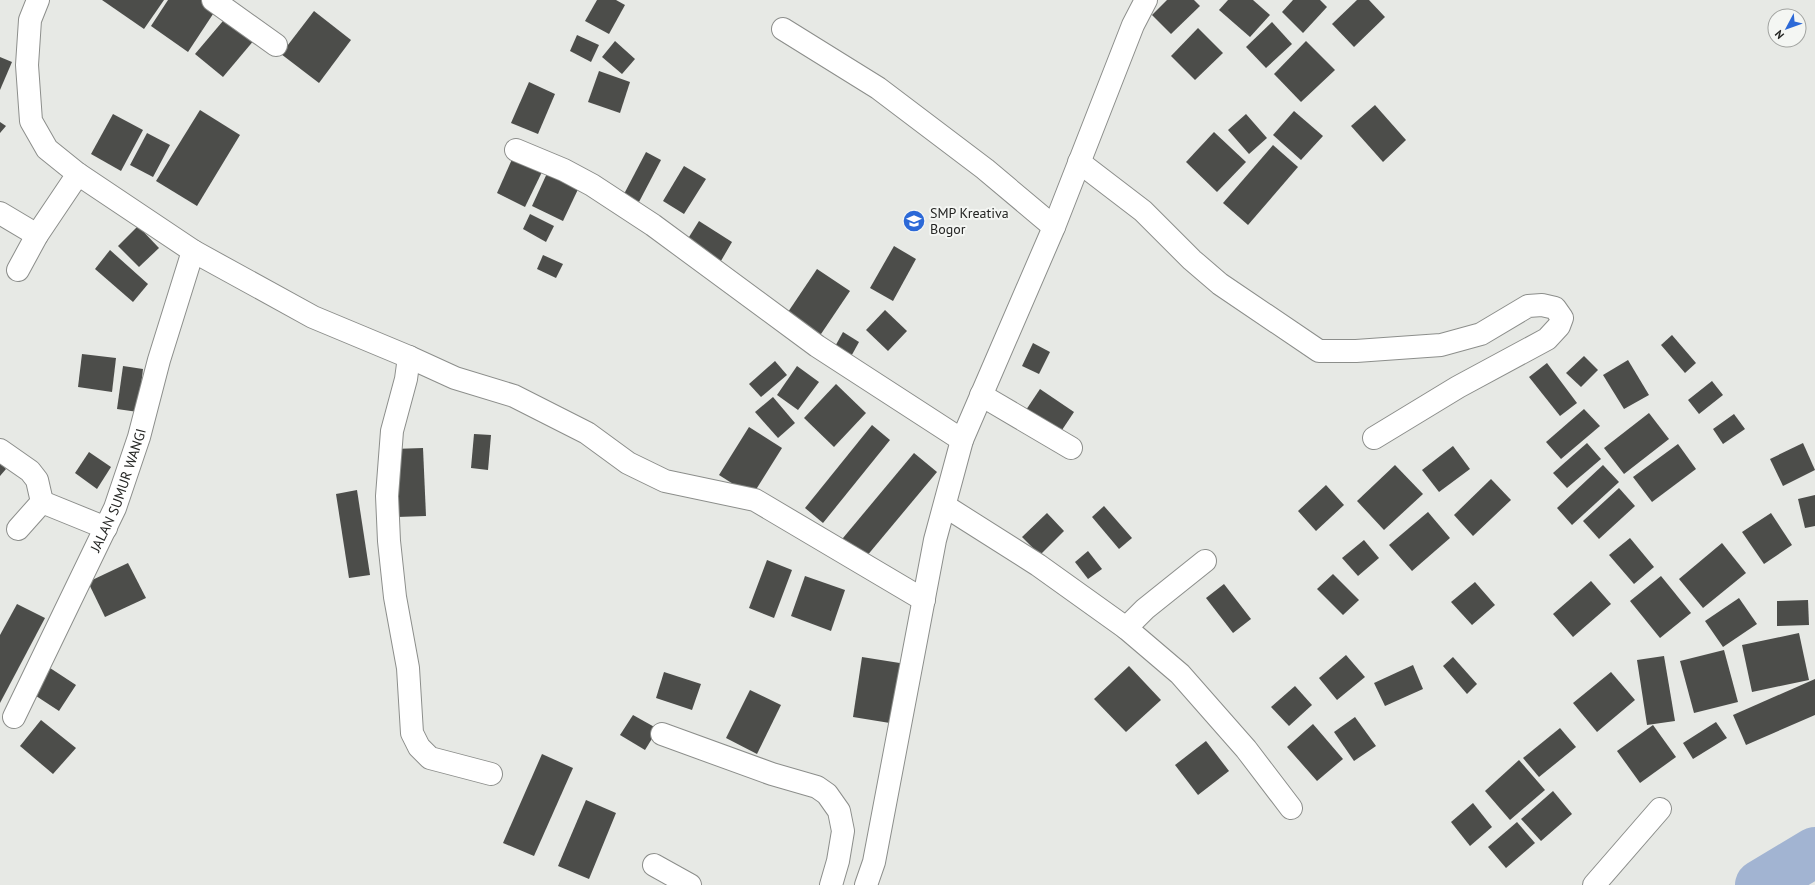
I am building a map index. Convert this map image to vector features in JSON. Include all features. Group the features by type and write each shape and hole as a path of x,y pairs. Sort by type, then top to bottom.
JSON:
{"street":[{"path":"38,0 30,20 27,65 31,121 47,149 78,174 193,251 313,317 409,356 455,378 514,396 587,433 628,463 665,481 755,500 924,600"},
{"path":"213,0 276,45"},
{"path":"866,885 874,862 935,540 962,440 1054,227 1134,25 1146,0"},
{"path":"783,30 878,88 985,169 1054,227"},
{"path":"516,150 564,170 592,185 653,225 817,346 962,440"},
{"path":"1079,162 1143,211 1192,260 1220,284 1319,351 1356,351 1441,345 1481,334 1528,306 1542,305 1555,308 1562,318 1559,326 1547,339 1451,390 1374,438"},
{"path":"18,270 37,236 78,174"},
{"path":"0,214 37,236"},
{"name":"JALAN SUMUR WANGI","path":"14,717 115,508 139,437 159,360 193,251"},
{"path":"409,356 406,379 392,431 387,496 389,541 395,597 408,668 412,733 419,747 430,758 490,774"},
{"path":"982,395 1071,448"},
{"path":"0,450 30,472 38,480 42,502"},
{"path":"42,502 106,528"},
{"path":"18,528 42,502"},
{"path":"945,506 1038,565 1126,628 1185,679 1246,749 1292,808"},
{"path":"1126,628 1145,609 1205,561"},
{"path":"662,734 772,774 817,787 827,794 839,811 843,830 833,884"},
{"path":"1594,885 1660,809"},
{"path":"654,865 690,885"}],"building":[{"path":"102,0 164,0 144,29"},
{"path":"168,0 204,0 217,8 188,52 151,26"},
{"path":"597,0 616,0 625,5 609,34 585,21"},
{"path":"1167,0 1194,0 1200,6 1171,34 1152,15"},
{"path":"1228,0 1253,0 1270,15 1250,37 1219,10"},
{"path":"1293,0 1320,0 1327,7 1303,33 1282,12"},
{"path":"1357,0 1369,0 1385,17 1354,47 1332,24"},
{"path":"314,11 351,40 319,83 281,54"},
{"path":"228,15 255,39 223,77 195,54"},
{"path":"1272,22 1292,44 1266,68 1246,47"},
{"path":"1198,28 1223,53 1195,80 1171,56"},
{"path":"577,35 599,45 591,62 570,51"},
{"path":"615,41 635,59 622,74 602,57"},
{"path":"1306,41 1335,70 1301,102 1274,74"},
{"path":"0,57 12,62 0,90"},
{"path":"599,71 630,82 620,113 588,102"},
{"path":"529,82 555,94 538,134 511,123"},
{"path":"1375,105 1406,140 1383,162 1351,126"},
{"path":"200,110 240,135 197,206 156,181"},
{"path":"1294,111 1323,136 1301,160 1273,135"},
{"path":"113,114 143,130 121,171 91,154"},
{"path":"1246,114 1267,138 1249,154 1228,130"},
{"path":"0,122 6,126 0,133"},
{"path":"1214,132 1246,162 1217,192 1186,162"},
{"path":"147,133 170,145 153,177 130,165"},
{"path":"1273,145 1298,167 1248,225 1223,203"},
{"path":"646,152 661,160 639,202 624,194"},
{"path":"513,157 542,172 525,207 497,193"},
{"path":"684,166 706,179 684,214 663,201"},
{"path":"549,169 581,183 563,221 532,206"},
{"path":"530,214 554,226 546,242 523,229"},
{"path":"699,221 732,242 718,266 684,245"},
{"path":"138,226 159,248 139,267 118,246"},
{"path":"894,246 916,259 893,301 870,288"},
{"path":"110,250 148,284 133,302 95,269"},
{"path":"543,255 563,264 556,278 537,269"},
{"path":"817,269 850,291 819,337 786,315"},
{"path":"885,310 907,331 888,351 866,330"},
{"path":"843,332 859,342 848,362 832,352"},
{"path":"1672,335 1696,363 1685,373 1661,345"},
{"path":"1033,343 1050,352 1039,374 1022,366"},
{"path":"82,354 116,358 112,392 78,387"},
{"path":"1584,356 1598,370 1581,387 1566,373"},
{"path":"1628,360 1649,395 1624,409 1603,375"},
{"path":"775,361 787,375 761,397 749,384"},
{"path":"1547,363 1577,403 1560,416 1529,377"},
{"path":"123,366 143,369 138,412 117,409"},
{"path":"797,366 819,382 798,410 777,395"},
{"path":"1712,381 1723,395 1699,414 1688,400"},
{"path":"836,384 866,413 834,447 804,418"},
{"path":"1040,389 1074,412 1060,433 1026,410"},
{"path":"773,397 795,423 778,438 755,412"},
{"path":"1584,409 1600,426 1561,459 1546,442"},
{"path":"1649,413 1669,439 1624,474 1604,448"},
{"path":"1734,414 1745,429 1723,444 1713,429"},
{"path":"872,425 890,440 823,523 805,508"},
{"path":"749,427 782,448 752,496 719,475"},
{"path":"474,434 491,435 488,470 471,468"},
{"path":"1587,443 1601,459 1567,488 1553,473"},
{"path":"1803,443 1815,470 1783,486 1770,459"},
{"path":"1678,444 1696,469 1652,502 1633,477"},
{"path":"1453,446 1470,469 1439,492 1422,470"},
{"path":"423,448 426,516 397,517 393,449"},
{"path":"89,452 111,467 97,489 75,473"},
{"path":"914,453 937,472 861,563 838,544"},
{"path":"0,463 6,469 0,476"},
{"path":"1395,465 1423,494 1384,530 1357,501"},
{"path":"1603,465 1619,482 1572,525 1557,508"},
{"path":"1491,479 1511,500 1473,536 1454,515"},
{"path":"1326,485 1344,505 1316,531 1298,511"},
{"path":"1619,488 1635,506 1599,539 1583,521"},
{"path":"357,490 370,575 349,578 336,494"},
{"path":"1815,495 1815,526 1805,528 1798,499"},
{"path":"1104,506 1132,538 1119,549 1092,517"},
{"path":"1428,512 1450,538 1412,571 1389,545"},
{"path":"1047,513 1064,531 1040,555 1022,537"},
{"path":"1771,513 1792,545 1764,564 1742,532"},
{"path":"1630,538 1654,567 1634,584 1609,555"},
{"path":"1364,540 1379,558 1358,576 1342,558"},
{"path":"1722,543 1746,573 1703,608 1679,579"},
{"path":"1088,551 1102,569 1088,579 1075,562"},
{"path":"767,560 792,570 774,618 749,608"},
{"path":"128,563 146,598 105,617 88,582"},
{"path":"1333,574 1359,600 1343,615 1317,589"},
{"path":"805,576 845,590 831,631 791,616"},
{"path":"1661,576 1691,613 1660,638 1630,601"},
{"path":"1591,581 1611,604 1573,637 1553,614"},
{"path":"1475,582 1495,605 1472,625 1451,602"},
{"path":"1224,584 1251,619 1233,633 1206,598"},
{"path":"1739,598 1757,624 1723,647 1705,621"},
{"path":"1808,600 1809,625 1777,626 1777,601"},
{"path":"17,604 45,618 0,703 0,635"},
{"path":"1799,633 1809,680 1752,692 1742,645"},
{"path":"1724,650 1738,702 1694,713 1680,661"},
{"path":"1346,655 1365,677 1337,700 1319,678"},
{"path":"1664,656 1675,721 1647,725 1637,660"},
{"path":"862,657 906,664 896,724 853,717"},
{"path":"1453,657 1477,684 1467,694 1443,666"},
{"path":"1413,665 1423,689 1385,706 1374,683"},
{"path":"47,666 76,685 59,711 30,692"},
{"path":"1129,666 1161,700 1126,732 1094,699"},
{"path":"664,672 701,684 692,710 656,698"},
{"path":"1611,672 1635,700 1597,732 1573,703"},
{"path":"1815,679 1815,715 1746,745 1733,715"},
{"path":"1295,686 1312,705 1289,726 1271,707"},
{"path":"750,690 781,705 757,754 726,738"},
{"path":"633,715 658,729 645,750 620,735"},
{"path":"1355,717 1376,746 1354,761 1334,732"},
{"path":"41,720 76,748 53,774 20,746"},
{"path":"1716,722 1727,738 1693,759 1683,743"},
{"path":"1313,724 1343,759 1317,781 1287,747"},
{"path":"1653,725 1676,757 1640,783 1617,751"},
{"path":"1560,728 1576,747 1539,777 1523,758"},
{"path":"1206,741 1229,771 1198,795 1175,765"},
{"path":"542,754 573,768 534,856 503,843"},
{"path":"1519,760 1545,790 1510,820 1485,791"},
{"path":"1553,791 1572,814 1541,841 1521,819"},
{"path":"586,800 616,813 589,879 558,866"},
{"path":"1473,803 1492,827 1470,846 1451,822"},
{"path":"1517,822 1535,843 1506,868 1488,847"}],"waterway":[{"path":"1760,885 1815,852"}],"place":[{"name":"SMP Kreativa Bogor","path":"914,221"}]}
